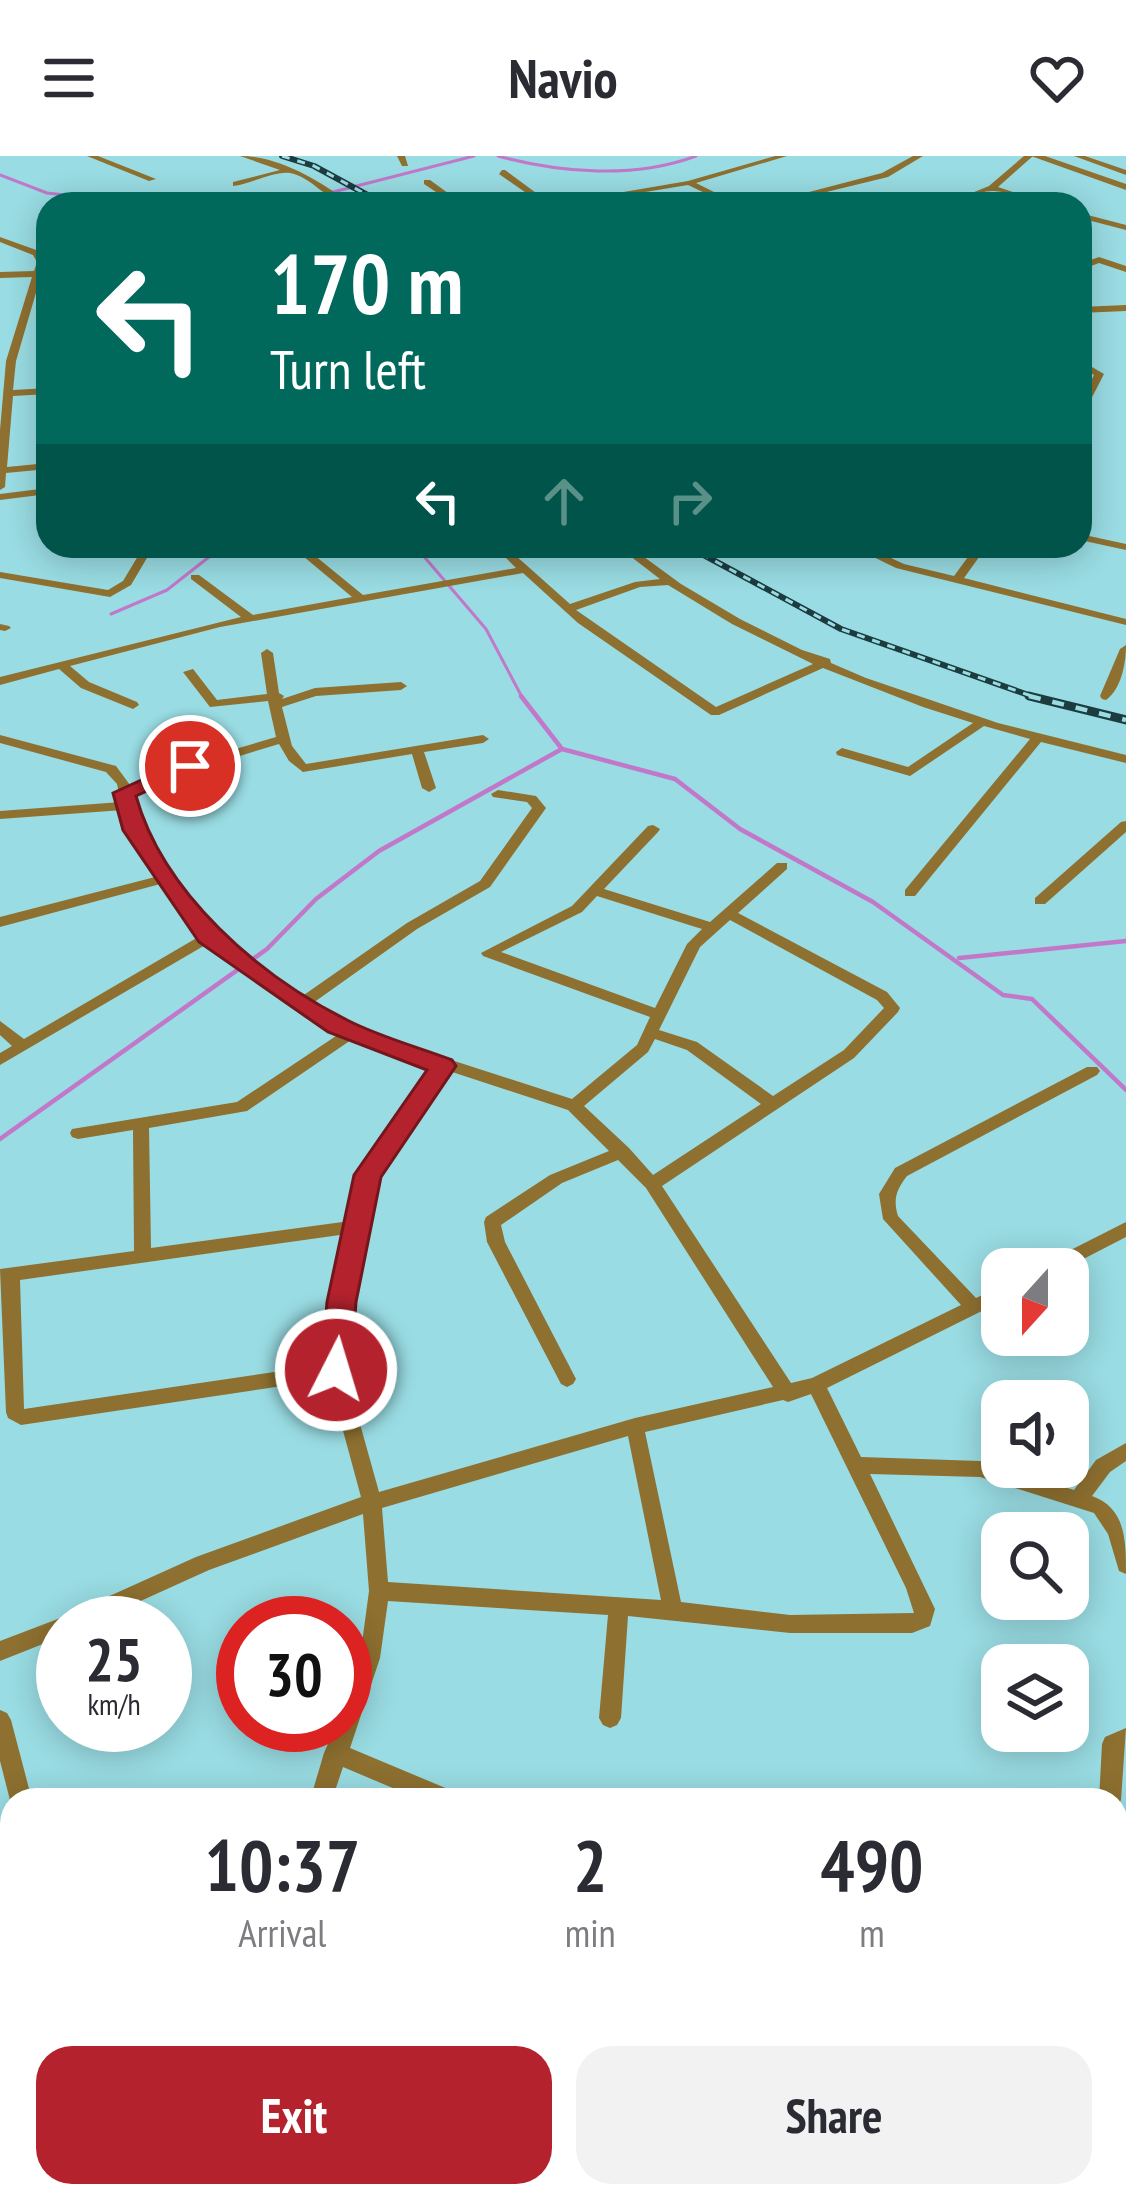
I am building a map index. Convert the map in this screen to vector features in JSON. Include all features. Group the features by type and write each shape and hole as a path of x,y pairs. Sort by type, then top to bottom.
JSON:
{"street":[{"path":"91,156 152,179"},
{"path":"244,156 289,170 327,192"},
{"path":"632,192 689,183 783,156"},
{"path":"818,192 885,176 920,156"},
{"path":"981,192 1033,156 1125,183"},
{"path":"1078,156 1125,183"},
{"path":"236,184 289,170"},
{"path":"502,172 530,192"},
{"path":"427,182 442,192"},
{"path":"689,183 708,192"},
{"path":"992,188 1005,192"},
{"path":"1092,218 1126,228"},
{"path":"0,239 36,256"},
{"path":"31,251 36,249"},
{"path":"1092,263 1099,260 1126,269"},
{"path":"0,275 35,274 15,343 0,487"},
{"path":"1092,309 1126,308"},
{"path":"26,316 36,316"},
{"path":"0,343 15,343"},
{"path":"1092,370 1099,374 1092,390"},
{"path":"9,393 36,392"},
{"path":"5,470 36,467"},
{"path":"0,496 36,492"},
{"path":"1092,540 1126,547"},
{"path":"0,575 110,594 127,583 142,558"},
{"path":"311,558 359,597"},
{"path":"510,558 568,609 715,712 826,662"},
{"path":"637,558 667,582 826,662 979,724 1126,759"},
{"path":"877,558 1126,622"},
{"path":"957,580 973,558"},
{"path":"0,681 250,618 522,570"},
{"path":"195,577 250,618"},
{"path":"568,609 639,584 667,582"},
{"path":"1106,696 1126,650"},
{"path":"267,653 284,739 291,759 303,768 483,739"},
{"path":"59,664 85,685 133,705"},
{"path":"189,672 214,704 400,686"},
{"path":"842,752 910,772 979,724"},
{"path":"0,739 106,766 119,776 134,830 208,937 302,1004 353,1032 443,1066 574,1106 652,1184 788,1394"},
{"path":"0,815 125,800 169,772 284,739"},
{"path":"910,893 1037,739"},
{"path":"418,751 429,788"},
{"path":"302,1004 491,878 539,808 531,799 498,794"},
{"path":"653,829 577,909 496,945 489,956 659,1015"},
{"path":"1040,902 1124,830"},
{"path":"574,1106 629,1063 652,1033 694,944 782,866"},
{"path":"0,922 167,878"},
{"path":"598,892 710,927"},
{"path":"652,1184 849,1054 892,1008 805,951 728,913"},
{"path":"0,1060 208,937"},
{"path":"0,1026 21,1045"},
{"path":"78,1133 242,1108 353,1032"},
{"path":"652,1033 692,1046 771,1103"},
{"path":"325,1788 370,1658 379,1591 372,1502 336,1370 342,1302 368,1175 443,1066"},
{"path":"973,1307 891,1219 884,1203 889,1187 902,1172 1092,1071"},
{"path":"141,1126 142,1254"},
{"path":"567,1378 496,1242 492,1222 556,1179 623,1152"},
{"path":"336,1370 21,1417 16,1412 6,1275 359,1226"},
{"path":"1089,1248 1126,1229"},
{"path":"129,1596 203,1563 372,1502 635,1426 816,1385 981,1303"},
{"path":"379,1591 673,1610 790,1624 912,1624 923,1619 926,1609 816,1385"},
{"path":"635,1426 673,1610"},
{"path":"1078,1499 1103,1466 1126,1451"},
{"path":"854,1465 980,1468 1101,1507 1112,1521 1126,1564"},
{"path":"610,1718 619,1607"},
{"path":"0,1651 36,1636"},
{"path":"0,1720 18,1788"},
{"path":"1111,1788 1113,1744 1126,1738"},
{"path":"335,1753 418,1788"}],"waterway":[{"path":"333,192 474,156"},
{"path":"498,156 597,171 648,168 696,156"},
{"path":"0,175 44,192"},
{"path":"111,614 167,590 208,558"},
{"path":"425,558 486,629 522,698"},
{"path":"522,698 562,749 675,779 740,829 873,902 1003,995 1032,999 1126,1090"},
{"path":"0,1139 267,949 316,899 379,851 560,750"},
{"path":"959,958 1126,941"}],"railway":[{"path":"282,156 314,166 362,192"},
{"path":"709,558 841,629 1037,698"},
{"path":"1029,696 1037,698"},
{"path":"1037,698 1126,720"}],"route":[{"path":"190,766 124,793 134,830 208,937 337,1026 443,1066 368,1175 342,1302 336,1370"}]}
